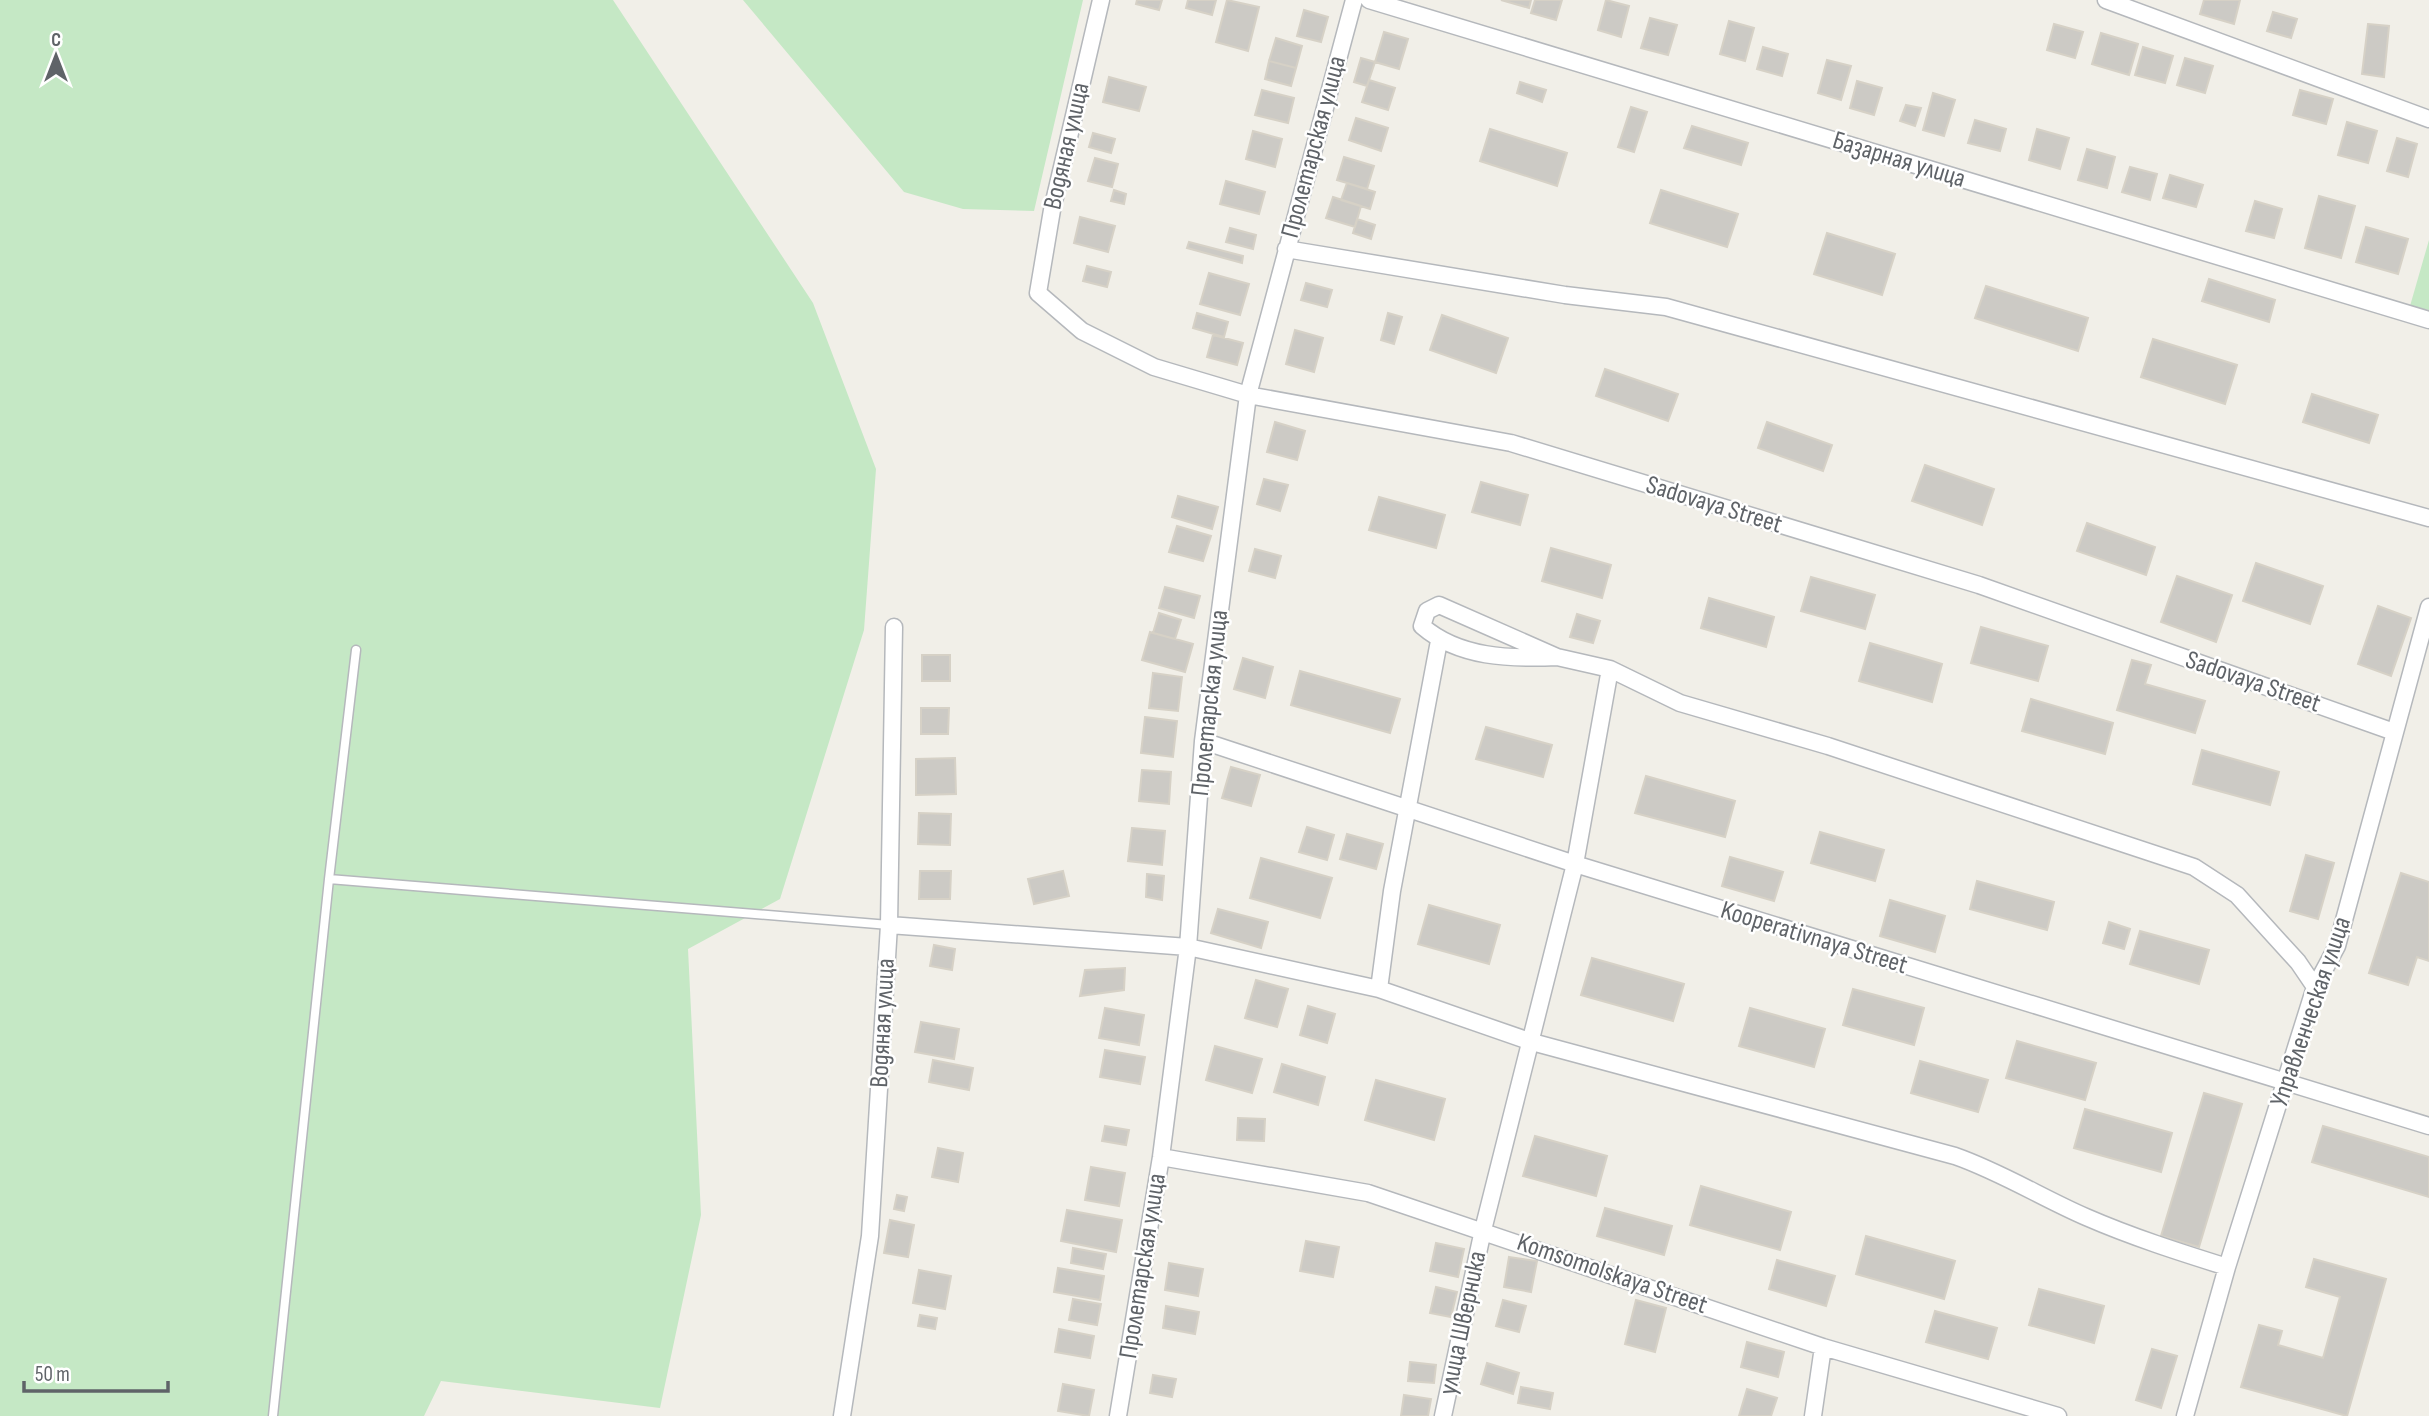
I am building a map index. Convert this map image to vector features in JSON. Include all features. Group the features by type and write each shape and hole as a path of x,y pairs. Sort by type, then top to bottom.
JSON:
{"street":[{"name":"Водяная улица","path":"1038,293 1052,211 1101,0"},
{"name":"Пролетарская улица","path":"1118,1416 1161,1157 1188,947 1203,741 1248,395 1354,0"},
{"name":"Базарная улица","path":"1369,0 2429,320"},
{"path":"2106,0 2429,118"},
{"path":"1286,249 1565,295 1666,307 2429,518"},
{"name":"Sadovaya Street","path":"1038,293 1082,331 1154,367 1248,395 1511,443 1979,585 2394,732"},
{"path":"1557,657 1496,656 1439,641 1422,626 1427,611 1439,605 1557,657 1610,669 1680,703 1840,750 2194,867 2237,895 2298,962 2315,987"},
{"name":"Управленческая улица","path":"2185,1416 2227,1267 2315,987 2337,946 2429,607"},
{"name":"Водяная улица","path":"842,1416 870,1236 889,925 894,627"},
{"path":"1379,989 1392,891 1439,641"},
{"name":"улица Шверника","path":"1443,1416 1483,1230 1575,864 1610,669"},
{"name":"Kooperativnaya Street","path":"1203,741 1575,864 2429,1126"},
{"path":"889,925 1188,947 1379,989 1532,1042 1955,1156 2084,1216 2155,1244 2227,1267"},
{"name":"Komsomolskaya Street","path":"1161,1157 1368,1193 1823,1347 2058,1416"},
{"path":"1813,1416 1823,1347"}],"lane":[{"path":"273,1416 329,879 356,650"},
{"path":"329,879 889,925"}],"green space":[{"path":"0,0 613,0 813,303 876,469 864,630 780,899 688,949 701,1215 660,1408 441,1381 424,1416 0,1416"},
{"path":"743,0 1083,0 1034,211 963,209 904,192"},
{"path":"2429,240 2429,310 2410,306"}],"building":[{"path":"1137,0 1162,0 1159,10 1136,4"},
{"path":"1188,0 1216,0 1212,15 1186,8"},
{"path":"1227,0 1259,7 1248,51 1216,42"},
{"path":"1501,0 1531,0 1529,8"},
{"path":"1535,0 1562,0 1556,20 1531,13"},
{"path":"1606,0 1629,6 1621,37 1598,30"},
{"path":"2204,0 2240,0 2234,24 2200,14"},
{"path":"1304,10 1328,17 1321,42 1297,36"},
{"path":"2273,12 2297,19 2291,38 2267,31"},
{"path":"1650,18 1677,25 1668,55 1641,48"},
{"path":"1729,21 1754,28 1745,61 1720,54"},
{"path":"2054,24 2083,32 2075,58 2047,50"},
{"path":"2368,24 2389,26 2384,77 2362,74"},
{"path":"1384,32 1408,39 1399,69 1375,62"},
{"path":"2101,33 2138,44 2129,75 2092,64"},
{"path":"1276,38 1302,46 1296,68 1269,61"},
{"path":"1763,47 1788,54 1782,76 1757,69"},
{"path":"2143,47 2173,56 2165,83 2135,75"},
{"path":"1361,58 1375,62 1367,86 1354,82"},
{"path":"2185,58 2213,66 2205,93 2177,85"},
{"path":"1827,60 1851,66 1841,100 1818,93"},
{"path":"1269,61 1296,68 1291,86 1265,79"},
{"path":"1109,77 1146,87 1139,111 1103,102"},
{"path":"1369,80 1395,88 1388,110 1362,102"},
{"path":"1857,81 1882,88 1874,115 1850,108"},
{"path":"1520,82 1546,90 1542,102 1517,93"},
{"path":"1262,90 1294,98 1288,123 1255,115"},
{"path":"2300,90 2333,99 2326,124 2293,115"},
{"path":"1933,93 1955,100 1944,136 1923,130"},
{"path":"1906,105 1921,108 1915,126 1900,121"},
{"path":"1631,107 1647,112 1634,152 1618,147"},
{"path":"1356,118 1388,128 1381,151 1349,140"},
{"path":"1975,120 2006,129 2000,151 1968,143"},
{"path":"2347,122 2377,131 2368,163 2338,155"},
{"path":"1692,126 1748,143 1741,165 1684,148"},
{"path":"1490,129 1567,153 1557,186 1480,161"},
{"path":"2037,129 2069,138 2060,169 2029,160"},
{"path":"1253,131 1282,139 1275,167 1246,159"},
{"path":"1093,133 1115,139 1111,153 1089,147"},
{"path":"2397,138 2417,144 2408,177 2387,171"},
{"path":"2087,149 2115,157 2107,188 2078,180"},
{"path":"1344,157 1374,166 1367,189 1337,180"},
{"path":"1095,158 1118,164 1112,187 1088,181"},
{"path":"2130,167 2157,174 2150,200 2122,192"},
{"path":"2170,175 2203,185 2196,207 2163,198"},
{"path":"1226,181 1265,192 1259,214 1220,204"},
{"path":"1347,183 1375,192 1370,209 1341,200"},
{"path":"1114,190 1126,194 1124,204 1111,201"},
{"path":"1661,190 1738,214 1727,247 1650,223"},
{"path":"2319,196 2355,206 2341,258 2305,248"},
{"path":"1333,197 1361,206 1355,227 1326,218"},
{"path":"2255,201 2282,209 2274,238 2246,231"},
{"path":"1080,217 1115,226 1108,252 1074,243"},
{"path":"1357,219 1375,225 1371,239 1353,233"},
{"path":"2366,227 2408,239 2398,274 2356,262"},
{"path":"1230,228 1256,235 1253,249 1226,242"},
{"path":"1827,233 1895,254 1882,295 1814,274"},
{"path":"1189,242 1243,256 1242,263 1187,248"},
{"path":"1087,266 1111,272 1107,287 1083,281"},
{"path":"1209,273 1249,284 1240,315 1200,304"},
{"path":"2209,279 2275,300 2269,322 2202,301"},
{"path":"1306,283 1332,290 1327,307 1301,300"},
{"path":"1986,286 2088,318 2078,351 1975,318"},
{"path":"1197,313 1228,322 1224,337 1193,328"},
{"path":"1388,313 1402,317 1394,344 1381,340"},
{"path":"1442,315 1508,338 1496,373 1430,350"},
{"path":"1295,330 1323,338 1314,372 1286,364"},
{"path":"1213,335 1243,343 1237,365 1207,357"},
{"path":"2153,339 2237,365 2225,404 2141,377"},
{"path":"1605,369 1678,394 1668,421 1596,396"},
{"path":"2312,394 2378,415 2369,443 2303,422"},
{"path":"1275,422 1305,431 1297,460 1267,452"},
{"path":"1767,422 1832,445 1823,471 1758,448"},
{"path":"1925,465 1994,489 1982,525 1912,501"},
{"path":"1264,479 1288,485 1280,511 1257,504"},
{"path":"1481,482 1528,495 1520,525 1472,512"},
{"path":"1178,496 1218,507 1212,529 1172,517"},
{"path":"1379,497 1445,515 1436,548 1369,530"},
{"path":"2087,523 2155,547 2146,575 2077,551"},
{"path":"1177,526 1211,536 1203,561 1169,552"},
{"path":"1551,548 1611,565 1602,598 1542,581"},
{"path":"1255,549 1281,556 1275,578 1249,571"},
{"path":"2256,563 2323,586 2310,624 2243,601"},
{"path":"2177,576 2232,595 2216,642 2161,622"},
{"path":"1811,577 1875,595 1865,629 1801,611"},
{"path":"1165,587 1200,596 1194,618 1159,608"},
{"path":"1709,598 1774,617 1766,647 1701,628"},
{"path":"2378,606 2411,618 2391,676 2358,664"},
{"path":"1159,613 1181,620 1175,639 1153,633"},
{"path":"1577,614 1600,621 1593,643 1570,637"},
{"path":"1981,627 2048,646 2038,681 1971,663"},
{"path":"1150,632 1193,644 1185,672 1142,660"},
{"path":"1870,643 1942,664 1932,702 1859,681"},
{"path":"922,655 950,655 950,681 922,681"},
{"path":"1243,658 1273,667 1265,698 1234,689"},
{"path":"2132,660 2151,665 2145,684 2205,701 2195,733 2117,710"},
{"path":"1300,671 1400,699 1390,733 1291,705"},
{"path":"1153,673 1182,677 1178,711 1149,708"},
{"path":"2031,699 2113,723 2105,754 2022,731"},
{"path":"921,708 949,708 948,734 921,734"},
{"path":"1145,717 1177,721 1173,757 1141,753"},
{"path":"1486,727 1552,745 1543,777 1476,759"},
{"path":"2202,750 2279,772 2270,805 2193,784"},
{"path":"955,758 956,794 916,795 916,759"},
{"path":"1231,767 1260,775 1251,806 1222,798"},
{"path":"1142,770 1171,772 1169,804 1139,801"},
{"path":"1646,776 1735,801 1725,837 1635,813"},
{"path":"919,813 951,814 950,845 918,844"},
{"path":"1307,827 1334,835 1327,860 1299,852"},
{"path":"1132,828 1165,831 1162,865 1128,861"},
{"path":"1820,832 1884,850 1875,881 1811,863"},
{"path":"1347,834 1383,844 1376,869 1340,859"},
{"path":"2306,855 2334,863 2318,919 2290,911"},
{"path":"1730,857 1783,872 1774,901 1722,886"},
{"path":"1261,858 1332,878 1320,918 1250,898"},
{"path":"920,871 951,871 950,899 919,899"},
{"path":"1063,871 1069,896 1034,904 1028,879"},
{"path":"2401,873 2429,882 2429,961 2417,957 2408,985 2369,973"},
{"path":"1147,874 1164,876 1162,900 1146,897"},
{"path":"1977,881 2054,902 2047,930 1970,909"},
{"path":"1890,900 1945,916 1935,952 1880,936"},
{"path":"1429,905 1500,925 1489,964 1418,944"},
{"path":"1218,909 1268,922 1261,948 1211,933"},
{"path":"2109,922 2130,929 2124,949 2103,943"},
{"path":"2140,931 2209,950 2199,984 2130,964"},
{"path":"934,945 955,949 952,970 930,966"},
{"path":"1592,958 1684,984 1673,1021 1581,995"},
{"path":"1125,968 1124,990 1080,996 1085,970"},
{"path":"1256,980 1288,989 1277,1027 1245,1018"},
{"path":"1853,989 1924,1008 1914,1045 1843,1025"},
{"path":"1308,1006 1335,1014 1327,1043 1300,1035"},
{"path":"1105,1008 1144,1015 1139,1045 1099,1038"},
{"path":"1750,1008 1825,1029 1814,1067 1739,1046"},
{"path":"921,1022 959,1029 954,1059 915,1052"},
{"path":"2017,1041 2096,1063 2085,1100 2006,1078"},
{"path":"1215,1046 1262,1059 1252,1093 1206,1080"},
{"path":"1105,1050 1145,1057 1140,1084 1100,1077"},
{"path":"933,1060 973,1068 969,1090 929,1082"},
{"path":"1920,1061 1988,1080 1978,1112 1911,1093"},
{"path":"1282,1064 1325,1077 1318,1105 1274,1092"},
{"path":"1376,1080 1445,1099 1434,1140 1365,1120"},
{"path":"2204,1093 2242,1104 2199,1247 2161,1236"},
{"path":"2085,1109 2172,1133 2161,1172 2074,1148"},
{"path":"1238,1118 1265,1119 1264,1141 1237,1140"},
{"path":"1105,1126 1129,1130 1126,1145 1102,1141"},
{"path":"2323,1126 2429,1157 2429,1197 2312,1162"},
{"path":"1535,1136 1607,1156 1596,1196 1523,1176"},
{"path":"938,1148 963,1153 958,1182 932,1177"},
{"path":"1091,1167 1125,1173 1119,1206 1085,1200"},
{"path":"1701,1186 1791,1212 1780,1250 1690,1225"},
{"path":"897,1195 907,1197 904,1211 894,1209"},
{"path":"1605,1208 1672,1226 1664,1255 1597,1236"},
{"path":"1067,1210 1122,1220 1116,1252 1061,1241"},
{"path":"890,1220 914,1225 908,1257 884,1253"},
{"path":"1866,1236 1955,1261 1944,1299 1856,1274"},
{"path":"1306,1241 1339,1247 1333,1277 1300,1271"},
{"path":"1436,1243 1464,1249 1458,1277 1430,1271"},
{"path":"1073,1248 1106,1254 1103,1269 1071,1263"},
{"path":"1509,1257 1537,1261 1531,1292 1504,1287"},
{"path":"2314,1259 2386,1279 2347,1416 2241,1387 2259,1325 2282,1331 2278,1345 2323,1358 2340,1297 2306,1287"},
{"path":"1777,1260 1835,1276 1826,1306 1769,1289"},
{"path":"1169,1263 1203,1269 1198,1296 1165,1290"},
{"path":"1058,1268 1104,1276 1100,1300 1054,1292"},
{"path":"919,1270 951,1276 945,1309 913,1303"},
{"path":"1436,1287 1457,1292 1451,1317 1430,1313"},
{"path":"2039,1289 2104,1306 2094,1343 2029,1325"},
{"path":"1073,1299 1101,1304 1097,1325 1069,1320"},
{"path":"1503,1300 1526,1306 1519,1332 1496,1326"},
{"path":"1636,1300 1666,1308 1655,1352 1625,1344"},
{"path":"1166,1306 1199,1312 1195,1334 1163,1328"},
{"path":"1935,1311 1997,1328 1988,1359 1926,1342"},
{"path":"920,1315 937,1318 935,1329 918,1326"},
{"path":"1059,1329 1094,1336 1090,1358 1055,1352"},
{"path":"1747,1342 1784,1352 1778,1377 1741,1367"},
{"path":"2152,1349 2177,1356 2161,1408 2136,1400"},
{"path":"1410,1362 1436,1365 1434,1383 1408,1381"},
{"path":"1487,1363 1519,1373 1513,1394 1481,1384"},
{"path":"1153,1375 1176,1379 1172,1397 1150,1393"},
{"path":"1063,1384 1094,1390 1089,1416 1058,1411"},
{"path":"1521,1387 1553,1393 1550,1409 1518,1403"},
{"path":"1747,1389 1777,1398 1771,1416 1739,1416"},
{"path":"1404,1395 1431,1399 1428,1416 1401,1416"}]}
